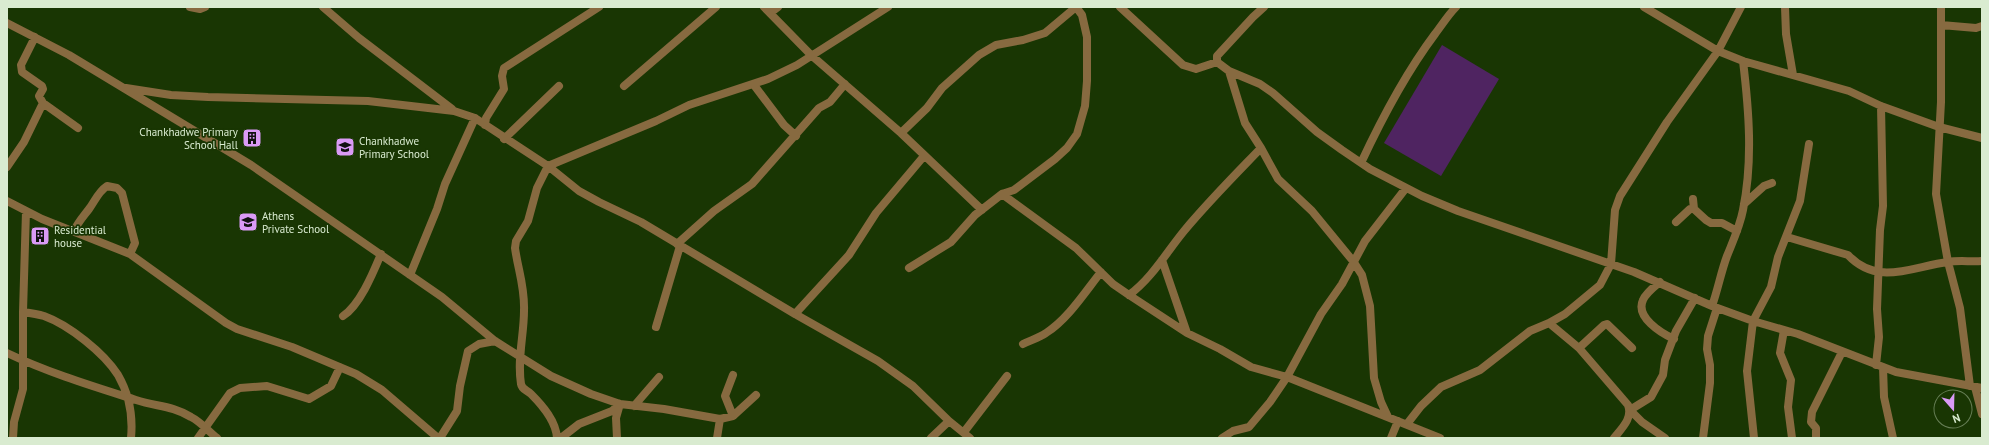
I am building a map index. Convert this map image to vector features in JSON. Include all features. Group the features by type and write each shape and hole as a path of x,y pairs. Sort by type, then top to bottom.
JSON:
{"street":[{"path":"190,7 200,9 205,7"},
{"path":"323,7 359,38 406,72 454,111"},
{"path":"485,125 486,118 504,89 502,76 504,68 599,7"},
{"path":"624,86 716,7"},
{"path":"778,7 767,10 811,55 901,133 982,210"},
{"path":"557,438 552,420 530,393 522,388 520,356 524,312 524,291 516,259 515,243 528,221 537,188 548,166 689,106 754,85 791,68 888,7"},
{"path":"901,133 927,108 942,88 979,55 996,45 1023,40 1045,33 1076,7 1084,22 1087,45 1085,106 1077,134 1067,148 1055,159 1014,190 1002,194 975,215 951,242 909,268"},
{"path":"1120,7 1184,65 1196,69 1217,62"},
{"path":"1252,16 1256,7"},
{"path":"1217,62 1217,56 1252,16 1264,7"},
{"path":"1361,163 1378,125 1408,74 1423,50 1456,7"},
{"path":"1644,7 1718,51 1743,61 1849,91 1882,106 1939,126 1982,138"},
{"path":"1407,424 1421,406 1441,386 1480,370 1530,331 1549,323 1571,310 1600,285 1611,264 1615,210 1620,196 1667,122 1718,51 1741,7"},
{"path":"1785,7 1786,34 1793,75"},
{"path":"1940,7 1941,102 1936,194 1948,262 1960,308 1982,414"},
{"path":"7,22 126,88 141,100 161,110 251,165 381,254 442,298 495,341 564,383 620,404 664,409 720,420 733,416 756,395"},
{"path":"1941,25 1976,28 1982,26"},
{"path":"35,37 20,68 22,72 44,89 40,96 43,103 78,128"},
{"path":"1703,438 1710,383 1710,365 1707,349 1708,336 1725,261 1737,231 1744,204 1749,161 1749,117 1743,61"},
{"path":"1217,62 1229,71 1251,79 1273,93 1317,132 1361,163 1406,188 1458,211 1660,282 1715,307 1753,321 1784,330 1879,366 1913,376 1976,387"},
{"path":"1229,71 1235,87 1242,117 1278,178 1305,202 1353,261 1362,275 1370,306 1374,378 1381,402 1388,417"},
{"path":"656,327 678,245 714,211 752,184 796,136 819,108 830,102 845,84"},
{"path":"754,85 784,125 796,136"},
{"path":"504,139 559,86"},
{"path":"126,88 171,95 208,97 368,101 454,111 475,118 504,139 548,166 579,191 641,222 795,314 896,372 913,386 949,421 970,438"},
{"path":"7,167 24,142 43,103"},
{"path":"1882,106 1883,206 1880,230 1877,309 1879,366 1893,438"},
{"path":"410,275 437,209 444,184 475,118"},
{"path":"1754,438 1747,371 1753,321 1771,287 1778,257 1800,201 1809,144"},
{"path":"1129,295 1146,281 1213,198 1261,148"},
{"path":"795,314 850,255 876,213 924,156"},
{"path":"1744,204 1764,186 1772,183"},
{"path":"74,231 80,218 88,210 101,190 106,186 118,188 122,193 135,243 130,254"},
{"path":"1222,438 1233,431 1244,429 1253,423 1270,402 1287,376 1321,314 1342,284 1365,241 1406,188"},
{"path":"1002,194 1076,248 1101,272 1129,295 1187,332 1250,367 1287,376 1440,438"},
{"path":"1693,199 1694,209 1711,223 1722,223 1737,231"},
{"path":"7,201 26,212 130,254 226,323 237,329 292,347 356,374 382,390 439,438 457,411 460,386 468,351 479,344 495,341"},
{"path":"1676,222 1690,209 1694,209"},
{"path":"13,438 14,422 23,389 23,312 26,212"},
{"path":"1787,237 1848,255 1855,263 1879,272 1903,272 1948,262 1982,261"},
{"path":"343,316 353,307 374,270 381,254"},
{"path":"1162,260 1187,332"},
{"path":"1023,344 1045,334 1054,327 1078,301 1101,272"},
{"path":"1660,282 1643,298 1642,306 1648,322 1654,328 1674,339"},
{"path":"1614,438 1625,425 1630,410 1651,397 1663,375 1664,364 1674,339 1695,298"},
{"path":"23,312 44,316 61,324 87,341 117,374 126,397 132,426 131,438"},
{"path":"1549,323 1579,348 1625,400 1630,410 1642,422 1665,438"},
{"path":"1579,348 1607,324 1632,348"},
{"path":"1784,330 1780,353 1791,380 1788,407 1792,438"},
{"path":"1816,438 1816,428 1811,422 1812,412 1842,352"},
{"path":"7,353 23,361 74,381 151,404 170,407 192,417 217,438"},
{"path":"198,438 206,430 230,393 235,390 267,386 309,399 331,386 340,367"},
{"path":"733,375 725,396 733,416"},
{"path":"964,432 1007,376"},
{"path":"634,406 659,377"},
{"path":"562,438 579,424 612,411 620,404"},
{"path":"617,438 616,418 620,404"},
{"path":"717,438 720,420"},
{"path":"931,438 949,421"},
{"path":"1391,438 1398,421"}],"shaded area":[{"path":"1442,45 1499,79 1441,176 1384,143"}],"place":[{"name":"Chankhadwe Primary School Hall","path":"252,138"},
{"name":"Chankhadwe Primary School","path":"345,147"},
{"name":"Athens Private School","path":"248,222"},
{"name":"Residential house","path":"40,236"}]}
